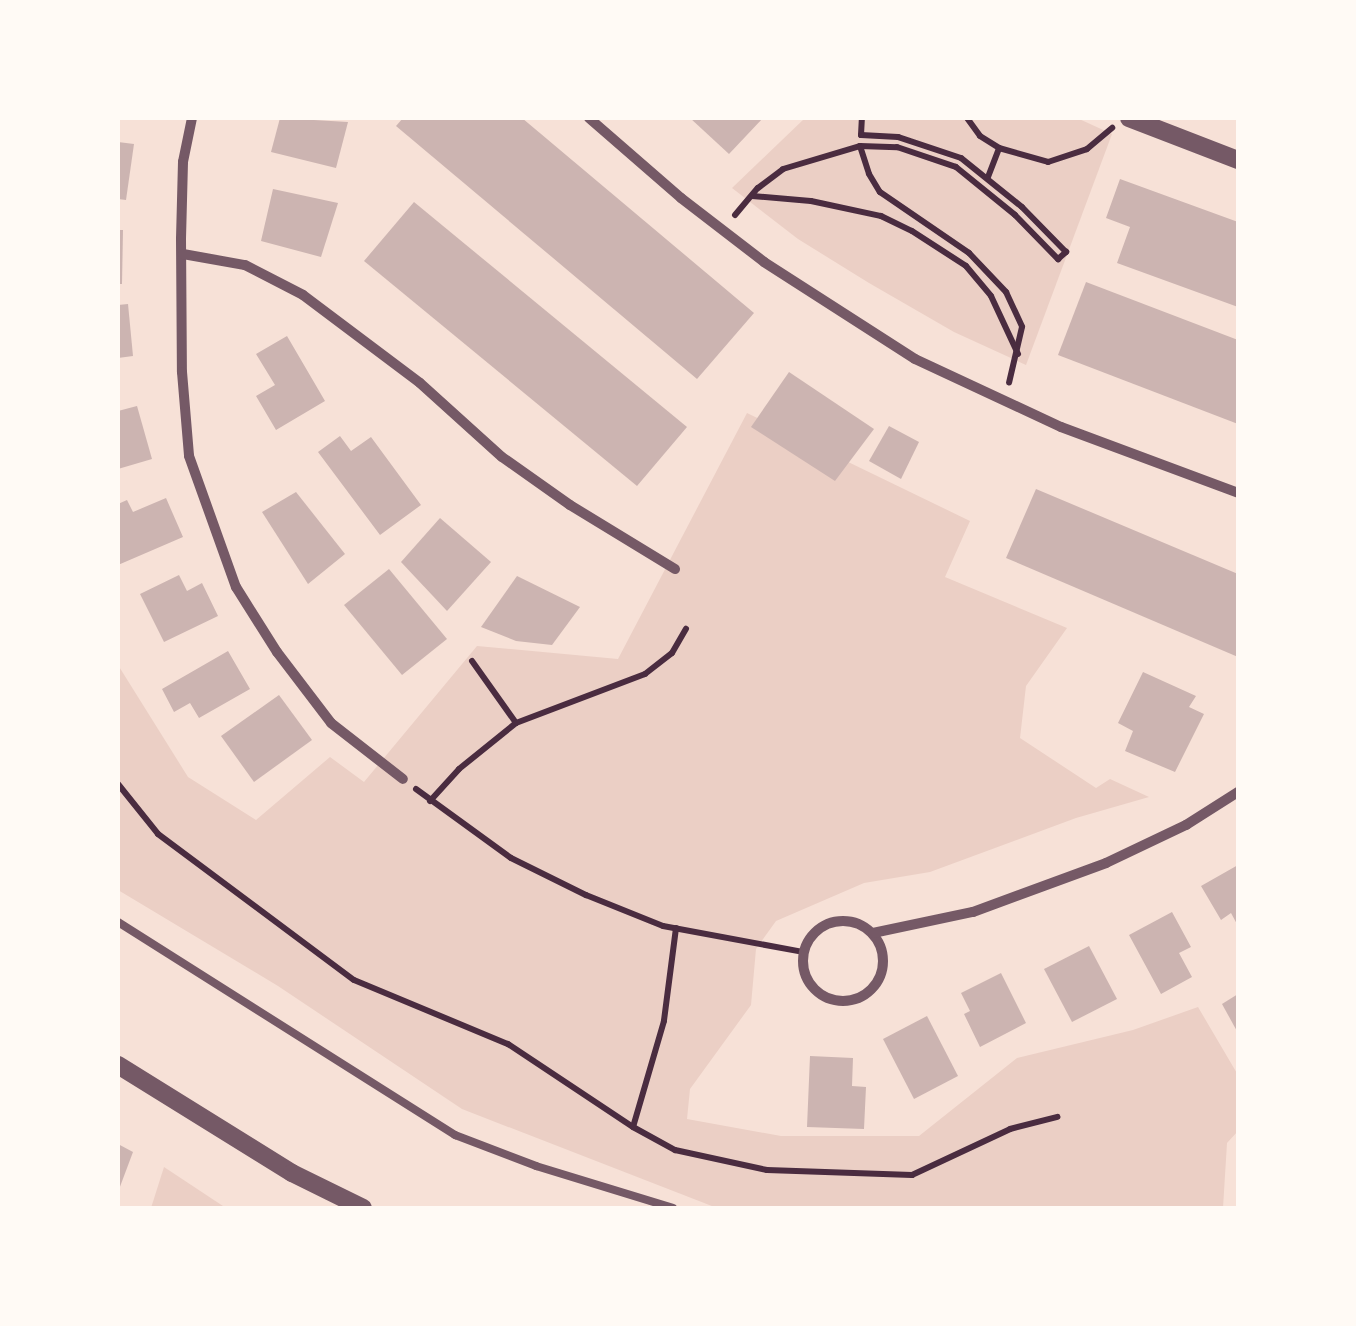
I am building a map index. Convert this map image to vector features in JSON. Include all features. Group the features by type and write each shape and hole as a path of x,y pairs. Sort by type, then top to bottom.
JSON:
{"street":[{"path":"192,118 183,162 182,372 190,456 236,587 277,652 331,723 403,779"},
{"path":"589,118 723,230 832,309 916,359 1061,428 1238,493"},
{"path":"1127,118 1238,160"},
{"path":"183,254 245,265 303,295 420,382 502,456 570,505 675,569"},
{"path":"873,933 884,959 874,987 850,1000 825,998 813,989 806,978 803,952 818,928 830,922 848,920 873,933 973,912 1106,863 1186,825 1238,792"},
{"path":"118,1065 292,1174 363,1208"}],"lane":[{"path":"118,922 454,1135 536,1166 673,1208"}],"path":[{"path":"723,230 751,196 783,168 860,146 897,147 956,167 1015,215 1058,259 1066,252 988,176 936,147 898,136 861,135 862,118"},
{"path":"967,118 980,136 998,148 1048,162 1087,149 1127,118"},
{"path":"860,146 880,192 969,253 1006,292 1022,328 1003,400"},
{"path":"988,176 998,148"},
{"path":"751,196 811,201 881,216 912,231 966,266 991,296 1018,354"},
{"path":"430,801 459,770 516,723 645,674 672,653 686,629"},
{"path":"472,661 516,723"},
{"path":"403,779 511,858 586,894 676,928 803,952"},
{"path":"118,784 158,834 354,980 508,1044 633,1127 675,1150 767,1170 912,1176 1010,1129 1057,1117"},
{"path":"633,1127 664,1021 676,928"}],"shaded area":[{"path":"805,118 1077,118 1112,134 1026,365 954,332 869,283 798,239 732,188"},
{"path":"747,413 970,521 945,577 1067,628 1026,686 1020,738 1096,788 1110,779 1149,797 1076,818 930,872 864,883 776,921 756,949 751,1005 690,1089 687,1119 781,1136 919,1136 1017,1058 1133,1030 1198,1007 1238,1075 1238,1131 1227,1143 1223,1208 717,1208 462,1109 278,986 118,890 118,665 188,777 256,820 330,757 364,782 477,646 618,659"},
{"path":"164,1167 226,1208 151,1208"}],"building":[{"path":"280,118 348,122 336,168 271,152"},
{"path":"403,118 522,118 754,313 697,379 396,126"},
{"path":"690,118 763,118 729,154"},
{"path":"118,142 134,144 126,200 118,199"},
{"path":"1120,179 1238,222 1238,307 1117,263 1130,227 1106,218"},
{"path":"273,189 338,203 321,257 261,241"},
{"path":"414,202 687,427 637,486 364,261"},
{"path":"118,230 123,230 122,284 118,284"},
{"path":"1086,282 1238,340 1238,424 1058,355"},
{"path":"128,304 133,356 118,358 118,305"},
{"path":"287,336 325,401 276,430 256,396 275,385 256,354"},
{"path":"789,372 874,429 835,481 751,427"},
{"path":"137,406 152,459 118,469 118,411"},
{"path":"889,426 919,442 901,479 869,461"},
{"path":"340,436 351,451 371,437 421,505 380,535 318,452"},
{"path":"1036,489 1238,574 1238,657 1006,558"},
{"path":"296,492 345,554 308,584 262,512"},
{"path":"166,498 183,537 118,565 118,504 127,500 133,512"},
{"path":"440,518 491,562 447,611 401,562"},
{"path":"389,569 447,639 402,675 344,605"},
{"path":"179,575 187,591 202,583 218,616 164,642 140,594"},
{"path":"517,576 580,607 552,645 516,641 481,627"},
{"path":"228,651 250,689 199,718 190,703 174,712 162,689"},
{"path":"1143,672 1196,696 1189,707 1204,714 1175,772 1125,751 1133,731 1118,723"},
{"path":"279,695 312,740 254,782 221,736"},
{"path":"1238,865 1238,926 1231,913 1221,920 1201,886"},
{"path":"1172,912 1191,947 1179,953 1192,977 1161,994 1129,935"},
{"path":"1089,946 1117,999 1072,1022 1044,969"},
{"path":"1001,973 1026,1023 980,1047 964,1014 970,1011 961,993"},
{"path":"1238,994 1238,1033 1222,1004"},
{"path":"927,1016 958,1076 914,1099 883,1039"},
{"path":"810,1056 853,1058 852,1086 866,1087 864,1129 807,1127"},
{"path":"118,1144 133,1152 118,1192"}]}
